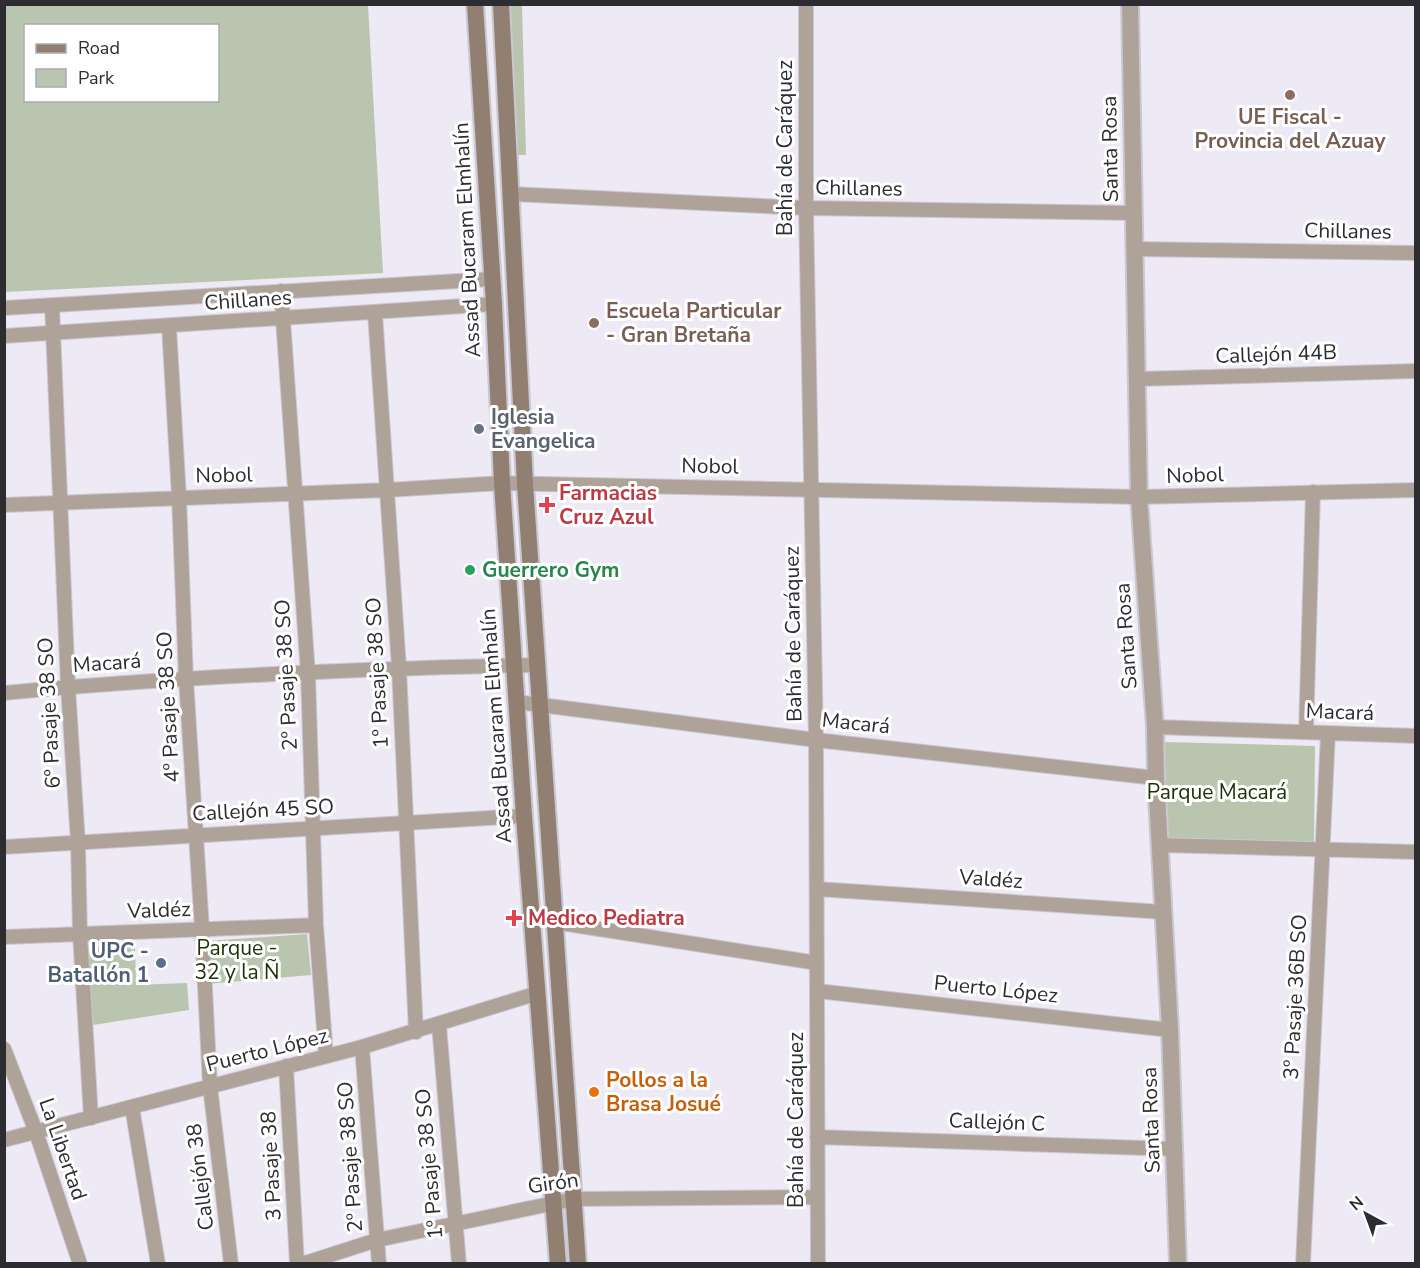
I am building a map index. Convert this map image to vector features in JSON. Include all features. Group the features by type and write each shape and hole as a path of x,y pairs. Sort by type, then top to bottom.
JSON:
{"main road":[{"name":"Assad Bucaram Elmhalín","path":"475,4 494,304 502,483 524,816 558,1263"},
{"path":"501,4 536,665 578,1263"}],"street":[{"name":"Bahía de Caráquez","path":"806,4 806,208 816,740 818,1263"},
{"name":"Santa Rosa","path":"1130,4 1139,497 1155,727 1170,1030 1178,1263"},
{"name":"Chillanes","path":"512,194 806,208 1134,213"},
{"name":"Chillanes","path":"1136,249 1416,254"},
{"name":"Chillanes","path":"4,308 492,279"},
{"name":"2º Pasaje 38 SO","path":"281,291 308,674 316,925 326,1056"},
{"name":"Chillanes","path":"4,336 494,304"},
{"name":"6º Pasaje 38 SO","path":"52,306 68,687 91,1118"},
{"name":"1º Pasaje 38 SO","path":"375,313 399,668 416,1032"},
{"name":"4º Pasaje 38 SO","path":"169,327 186,679 210,1086"},
{"name":"Callejón 44B","path":"1138,379 1416,371"},
{"name":"Nobol","path":"4,505 60,501 387,490 502,483 1139,497 1416,490"},
{"path":"1306,732 1313,492"},
{"name":"Macará","path":"4,693 186,679 399,668 536,665"},
{"name":"Macará","path":"517,702 816,740 1156,778"},
{"name":"Macará","path":"1155,727 1416,736"},
{"name":"3º Pasaje 36B SO","path":"1303,1263 1328,733"},
{"name":"Callejón 45 SO","path":"4,847 524,816"},
{"path":"1160,845 1416,852"},
{"name":"Valdéz","path":"817,889 1163,912"},
{"path":"554,922 817,963"},
{"name":"Valdéz","path":"4,937 316,925"},
{"name":"Puerto López","path":"817,991 1170,1030"},
{"name":"Puerto López","path":"4,1140 362,1047 538,993"},
{"name":"1º Pasaje 38 SO","path":"439,1025 459,1263"},
{"name":"2º Pasaje 38 SO","path":"362,1047 379,1263"},
{"name":"La Libertad","path":"4,1048 36,1132 80,1263"},
{"name":"3 Pasaje 38","path":"286,1066 300,1263"},
{"name":"Callejón 38","path":"210,1086 231,1263"},
{"path":"132,1107 158,1263"},
{"name":"Callejón C","path":"818,1137 1175,1149"},
{"name":"Girón","path":"300,1263 377,1240 574,1199 818,1197"}],"green space":[{"path":"5,4 368,5 383,273 5,292"},
{"path":"506,5 522,5 526,155 514,155"},
{"name":"Parque Macará","path":"1164,742 1315,746 1314,844 1167,839"},
{"name":"Parque - 32 y la Ñ","path":"307,934 311,975 207,984 208,941"},
{"path":"135,944 136,985 187,983 189,1010 93,1025 85,948"}],"place":[{"name":"UE Fiscal - Provincia del Azuay","path":"1290,95"},
{"name":"Escuela Particular - Gran Bretaña","path":"594,323"},
{"name":"Iglesia Evangelica","path":"479,429"},
{"name":"Farmacias Cruz Azul","path":"547,505"},
{"name":"Guerrero Gym","path":"470,570"},
{"name":"Medico Pediatra","path":"514,918"},
{"name":"UPC - Batallón 1","path":"161,963"},
{"name":"Pollos a la Brasa Josué","path":"594,1092"}]}
